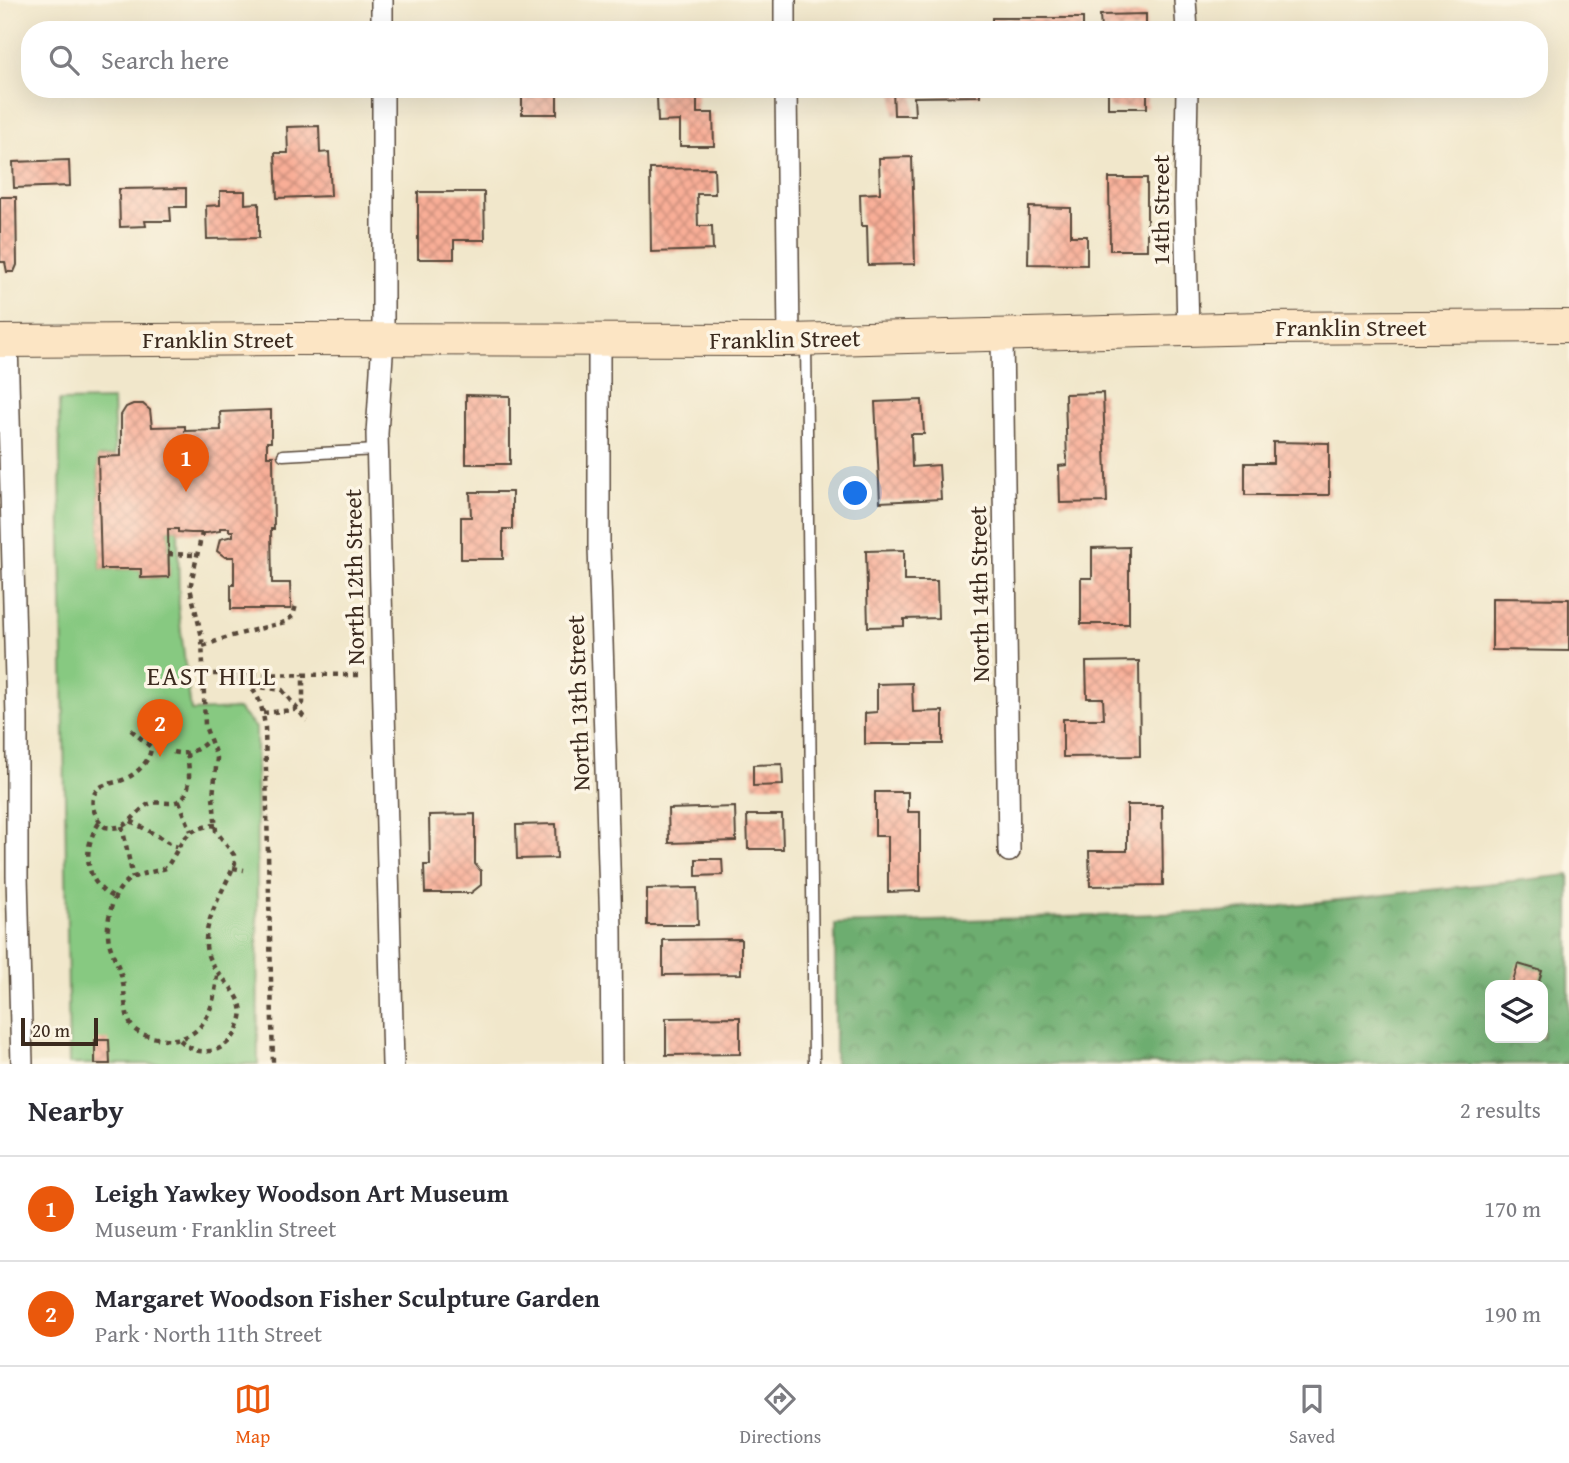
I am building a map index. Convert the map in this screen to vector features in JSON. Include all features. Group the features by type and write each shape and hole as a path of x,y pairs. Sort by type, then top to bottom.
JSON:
{"street":[{"path":"382,0 382,21"},
{"path":"785,0 786,21"},
{"path":"1185,0 1186,21"},
{"name":"North 12th Street","path":"383,98 383,340 377,450 393,1064"},
{"path":"786,98 797,340"},
{"name":"14th Street","path":"1187,98 1185,200 1188,330"},
{"name":"Franklin Street","path":"3,341 797,340 1188,330 1569,326"},
{"name":"North 14th Street","path":"1002,336 1009,852"},
{"path":"3,341 17,717 17,876 22,1064"},
{"name":"North 13th Street","path":"599,341 599,546 611,929 612,1064"}],"lane":[{"path":"797,340 814,1064"},
{"path":"283,455 377,450"}],"path":[{"path":"202,533 190,588 203,646 205,726 218,764 213,796 216,825 218,837 234,855 235,863 208,926 206,937 209,961 238,997 242,1016 234,1036 224,1046 212,1051 196,1051 180,1040 156,1038 135,1030 130,1022 123,980 108,933 109,921 122,886 133,878 166,868 177,847 191,831 202,826 216,825"},
{"path":"168,554 196,555"},
{"path":"203,646 285,622 293,616 296,605"},
{"path":"203,674 382,675"},
{"path":"228,674 251,686 259,696 263,713 273,1064"},
{"path":"263,713 298,708 303,703 303,674"},
{"path":"251,686 282,690 307,721"},
{"path":"131,730 152,747 152,754 127,779 100,787 94,793 93,808 100,823 109,828 131,821 147,806 179,801 187,793 189,783 187,753"},
{"path":"173,752 187,753 198,750 209,740"},
{"path":"179,801 191,831"},
{"path":"131,821 177,847"},
{"path":"100,823 89,846 87,858 98,887 116,898"},
{"path":"122,826 133,878"},
{"path":"233,868 244,870"},
{"path":"180,1040 201,1026 209,1014 214,1004 217,973"}],"green space":[{"path":"113,400 115,456 98,457 101,569 141,569 141,578 169,577 168,529 178,529 179,615 191,711 238,709 256,728 258,1064 69,1064 59,401"},
{"path":"1569,875 1569,1064 835,1064 835,924 1227,912"}],"building":[{"path":"1146,14 1146,21 1100,21 1100,15"},
{"path":"992,18 1083,18 1083,21 992,21"},
{"path":"522,98 557,98 557,114 522,114"},
{"path":"657,98 697,98 697,113 713,113 714,146 680,146 680,121 658,122"},
{"path":"893,98 914,98 915,115 894,115"},
{"path":"1108,98 1147,98 1147,108 1108,108"},
{"path":"319,126 320,153 329,152 331,196 277,198 275,153 288,153 287,127"},
{"path":"912,157 915,264 868,265 867,226 861,226 860,194 880,193 879,158"},
{"path":"69,160 70,186 14,188 13,162"},
{"path":"714,168 715,194 697,194 698,226 712,226 713,250 651,252 650,169"},
{"path":"1109,178 1147,178 1147,250 1110,250"},
{"path":"186,188 186,207 170,207 171,221 145,221 146,226 120,227 119,189"},
{"path":"220,191 245,191 245,204 259,203 259,238 207,239 206,206 220,205"},
{"path":"418,192 484,192 485,240 454,240 454,259 418,259"},
{"path":"0,197 16,197 17,265 14,272 7,272 5,262 0,262"},
{"path":"1029,207 1071,208 1071,236 1087,236 1087,265 1028,264"},
{"path":"1103,393 1107,502 1060,503 1059,466 1067,465 1065,394"},
{"path":"466,395 510,396 510,464 466,464"},
{"path":"922,400 924,434 911,434 912,467 939,465 941,499 880,502 875,402"},
{"path":"143,404 150,410 152,427 185,426 185,431 221,430 220,412 271,410 271,442 267,442 267,456 273,456 272,583 290,583 291,609 231,609 234,557 225,557 217,551 220,539 233,536 233,531 229,531 229,528 207,533 168,529 169,577 141,578 141,569 101,569 98,457 121,456 121,415 126,407"},
{"path":"1273,442 1329,443 1329,495 1245,495 1245,463 1273,463"},
{"path":"470,492 512,492 512,529 503,529 503,559 461,559 461,517 471,517"},
{"path":"1129,547 1129,624 1081,624 1081,578 1092,578 1092,548"},
{"path":"904,550 904,581 937,581 938,618 904,619 904,626 868,627 866,551"},
{"path":"1492,598 1569,599 1569,651 1492,650"},
{"path":"1139,661 1140,756 1063,757 1063,719 1104,719 1103,698 1087,698 1086,662"},
{"path":"912,683 913,712 943,711 943,744 865,744 865,713 877,712 877,684"},
{"path":"782,764 783,785 753,786 753,765"},
{"path":"875,792 908,792 908,812 920,812 920,891 888,892 888,836 875,836"},
{"path":"1127,805 1162,805 1163,885 1090,886 1089,851 1127,851"},
{"path":"735,807 736,841 669,843 668,809"},
{"path":"475,814 475,864 481,871 481,885 471,893 425,893 424,865 430,865 429,815"},
{"path":"747,815 782,815 783,849 748,849"},
{"path":"556,824 557,858 517,859 516,825"},
{"path":"696,859 722,859 723,875 696,876"},
{"path":"697,888 698,925 647,925 647,889"},
{"path":"741,939 741,974 663,975 663,940"},
{"path":"1518,964 1542,971 1539,980 1513,980"},
{"path":"740,1017 740,1054 666,1055 666,1018"},
{"path":"95,1040 109,1040 110,1064 95,1064"}],"place":[{"name":"Leigh Yawkey Woodson Art Museum","path":"186,492"},
{"name":"Margaret Woodson Fisher Sculpture Garden","path":"160,757"}],"district":[{"name":"EAST HILL","path":"212,675"}]}
